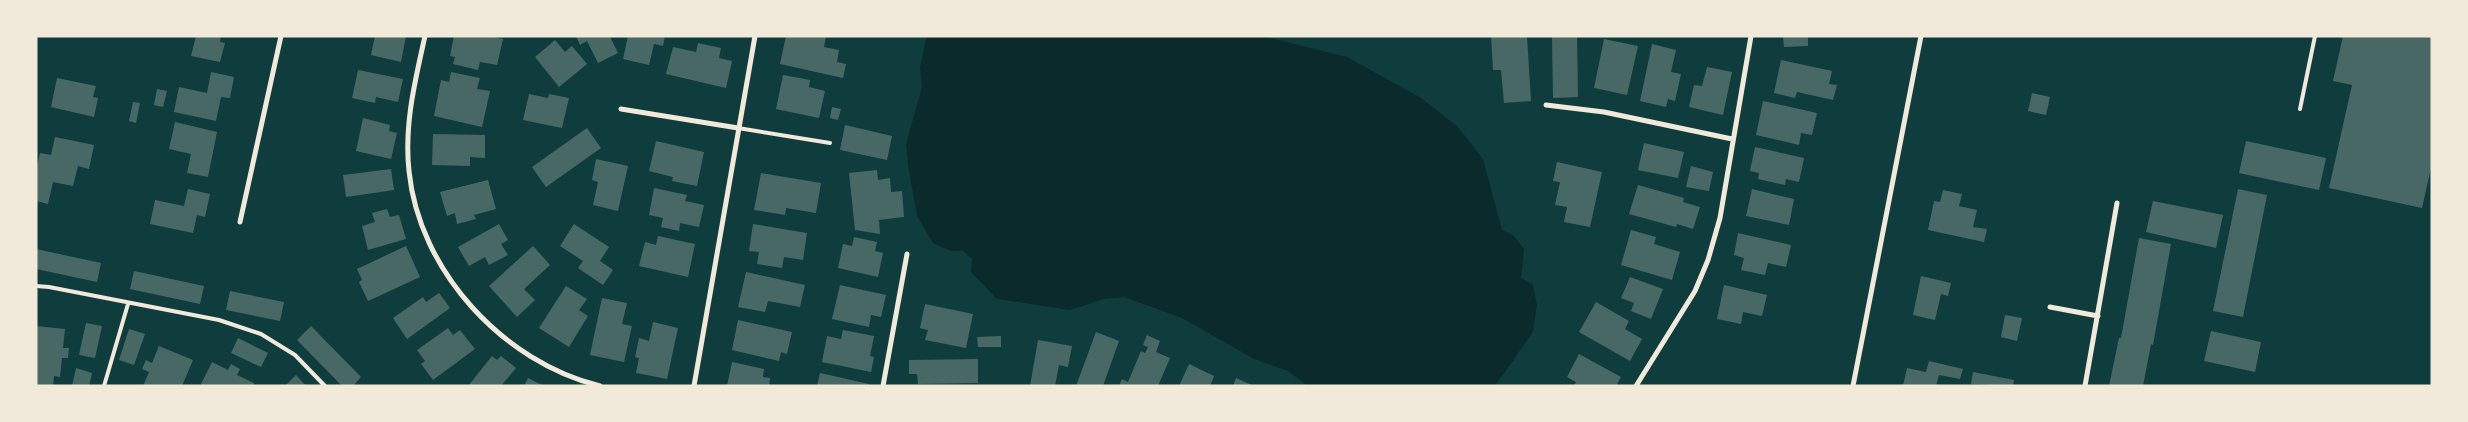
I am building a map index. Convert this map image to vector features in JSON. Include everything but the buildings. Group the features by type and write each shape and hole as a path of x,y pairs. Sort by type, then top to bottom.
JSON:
{"street":[{"path":"240,222 281,36"},
{"path":"425,36 408,113 409,171 417,215 439,262 472,310 519,349 555,369 600,386"},
{"path":"694,386 755,36"},
{"path":"1636,386 1695,291 1708,260 1720,218 1732,139 1748,66 1752,36"},
{"path":"1853,386 1921,36"},
{"path":"1546,105 1604,112 1732,139"},
{"path":"621,109 738,128"},
{"path":"2085,386 2117,203"},
{"path":"883,386 907,254"},
{"path":"2050,307 2098,316"}],"lane":[{"path":"2300,109 2315,36"},
{"path":"738,128 830,143"},
{"path":"36,286 219,320 261,334 295,355 325,386"},
{"path":"104,386 128,304"}],"water":[{"path":"927,36 1263,36 1347,57 1421,98 1458,127 1483,159 1502,230 1513,235 1524,249 1521,278 1533,285 1537,305 1533,332 1495,386 1308,386 1288,371 1254,359 1182,318 1124,297 1104,299 1070,310 997,299 971,272 972,259 963,251 951,251 933,243 917,216 906,144 922,87 920,67"}]}
